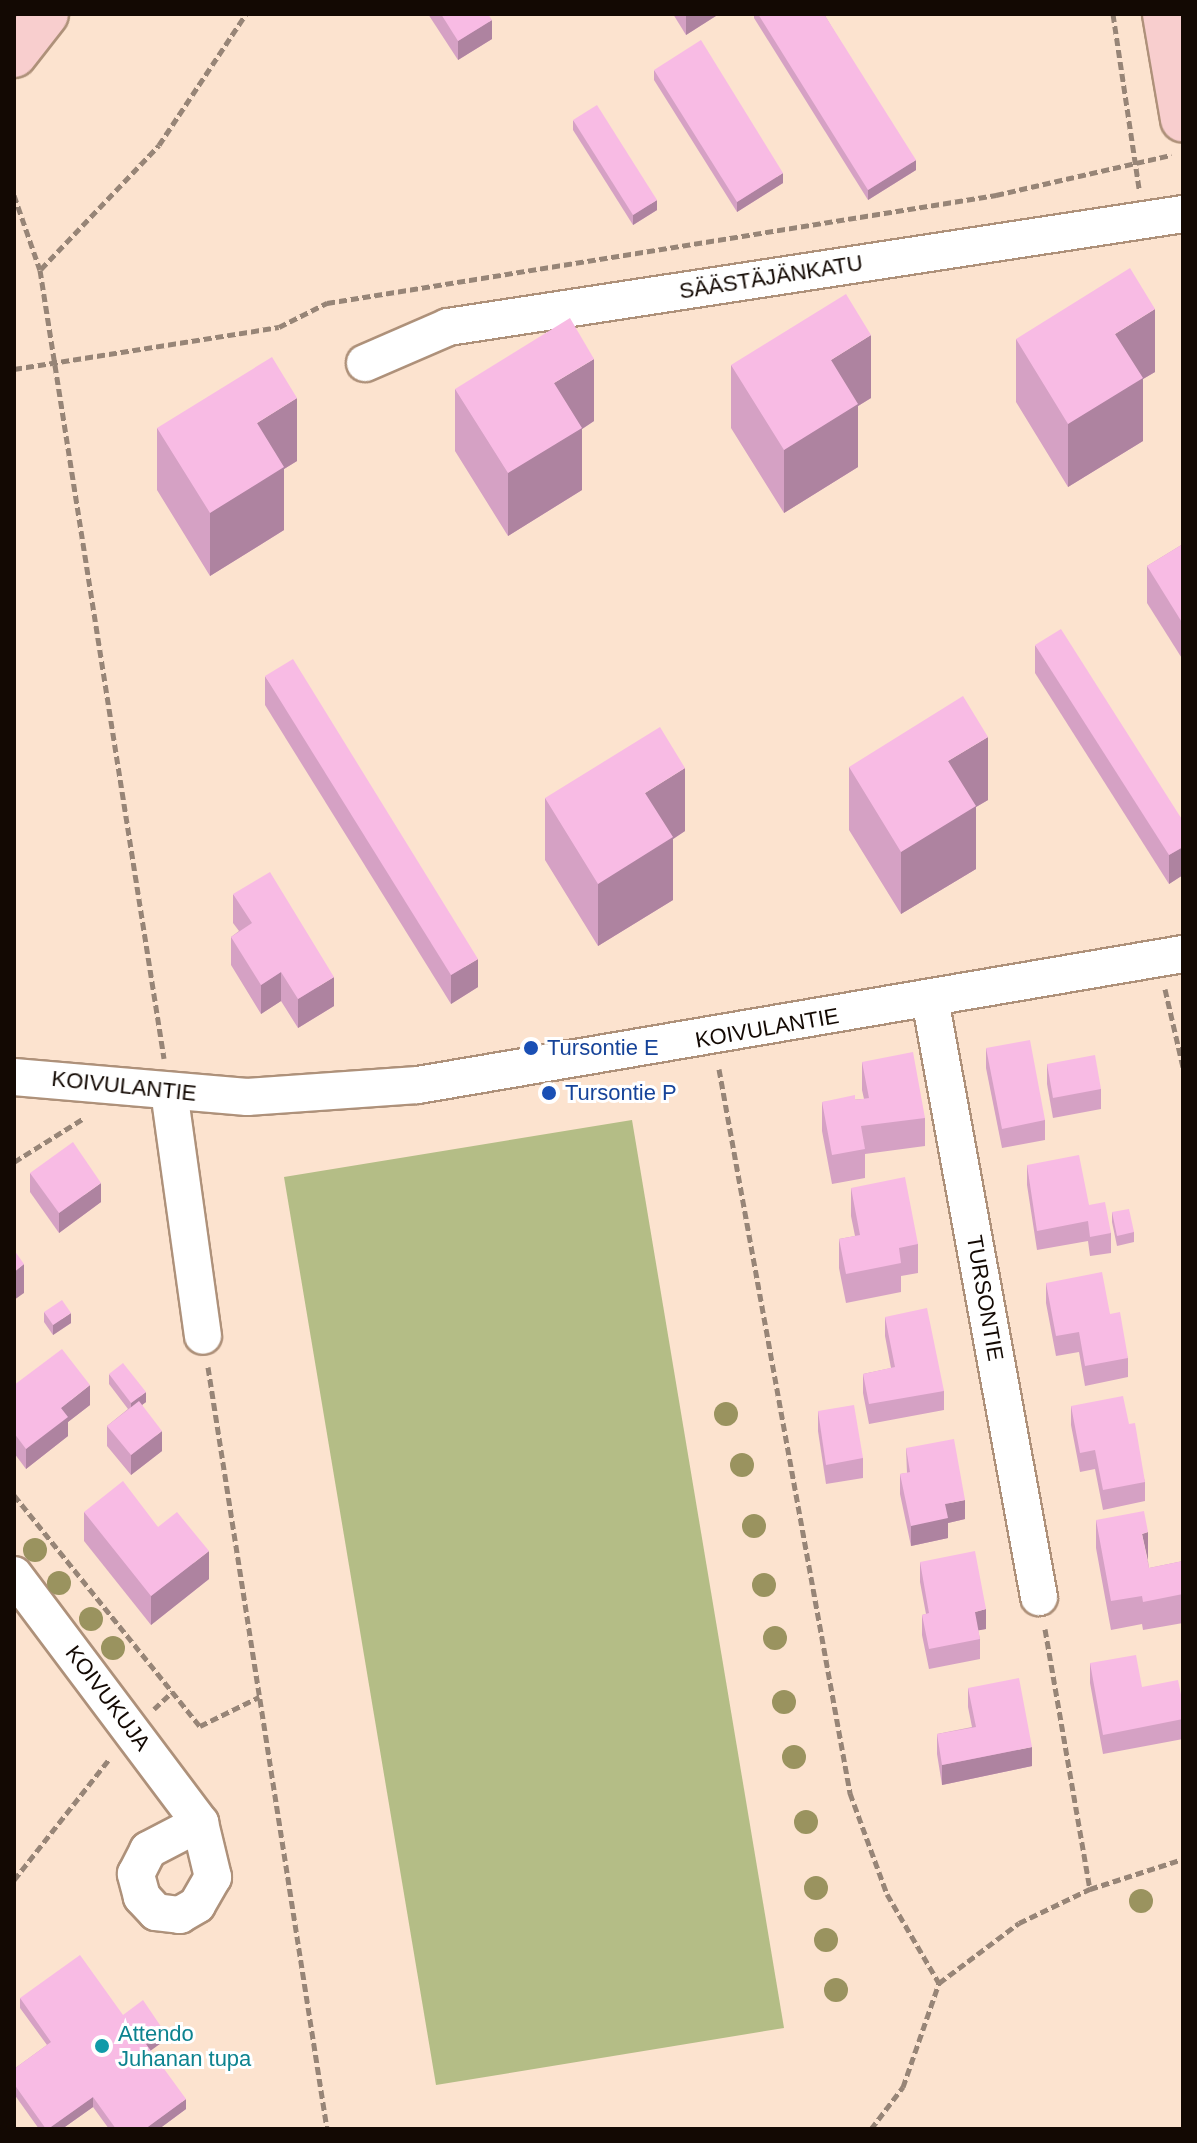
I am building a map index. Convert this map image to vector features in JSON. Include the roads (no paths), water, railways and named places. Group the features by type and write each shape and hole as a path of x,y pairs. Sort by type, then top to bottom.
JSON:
{"main road":[{"path":"14,55 46,14"},
{"path":"1165,14 1183,119"}],"street":[{"name":"SÄÄSTÄJÄNKATU","path":"365,363 448,327 1169,216"},
{"name":"KOIVULANTIE","path":"14,1077 247,1097 344,1093 713,1037 1171,957"},
{"name":"TURSONTIE","path":"930,999 1039,1597"},
{"path":"169,1091 203,1336"},
{"name":"KOIVUKUJA","path":"14,1575 133,1729 200,1823"}],"place":[{"name":"Tursontie E","path":"531,1048"},
{"name":"Tursontie P","path":"549,1093"},
{"name":"Attendo Juhanan tupa","path":"102,2046"}]}
